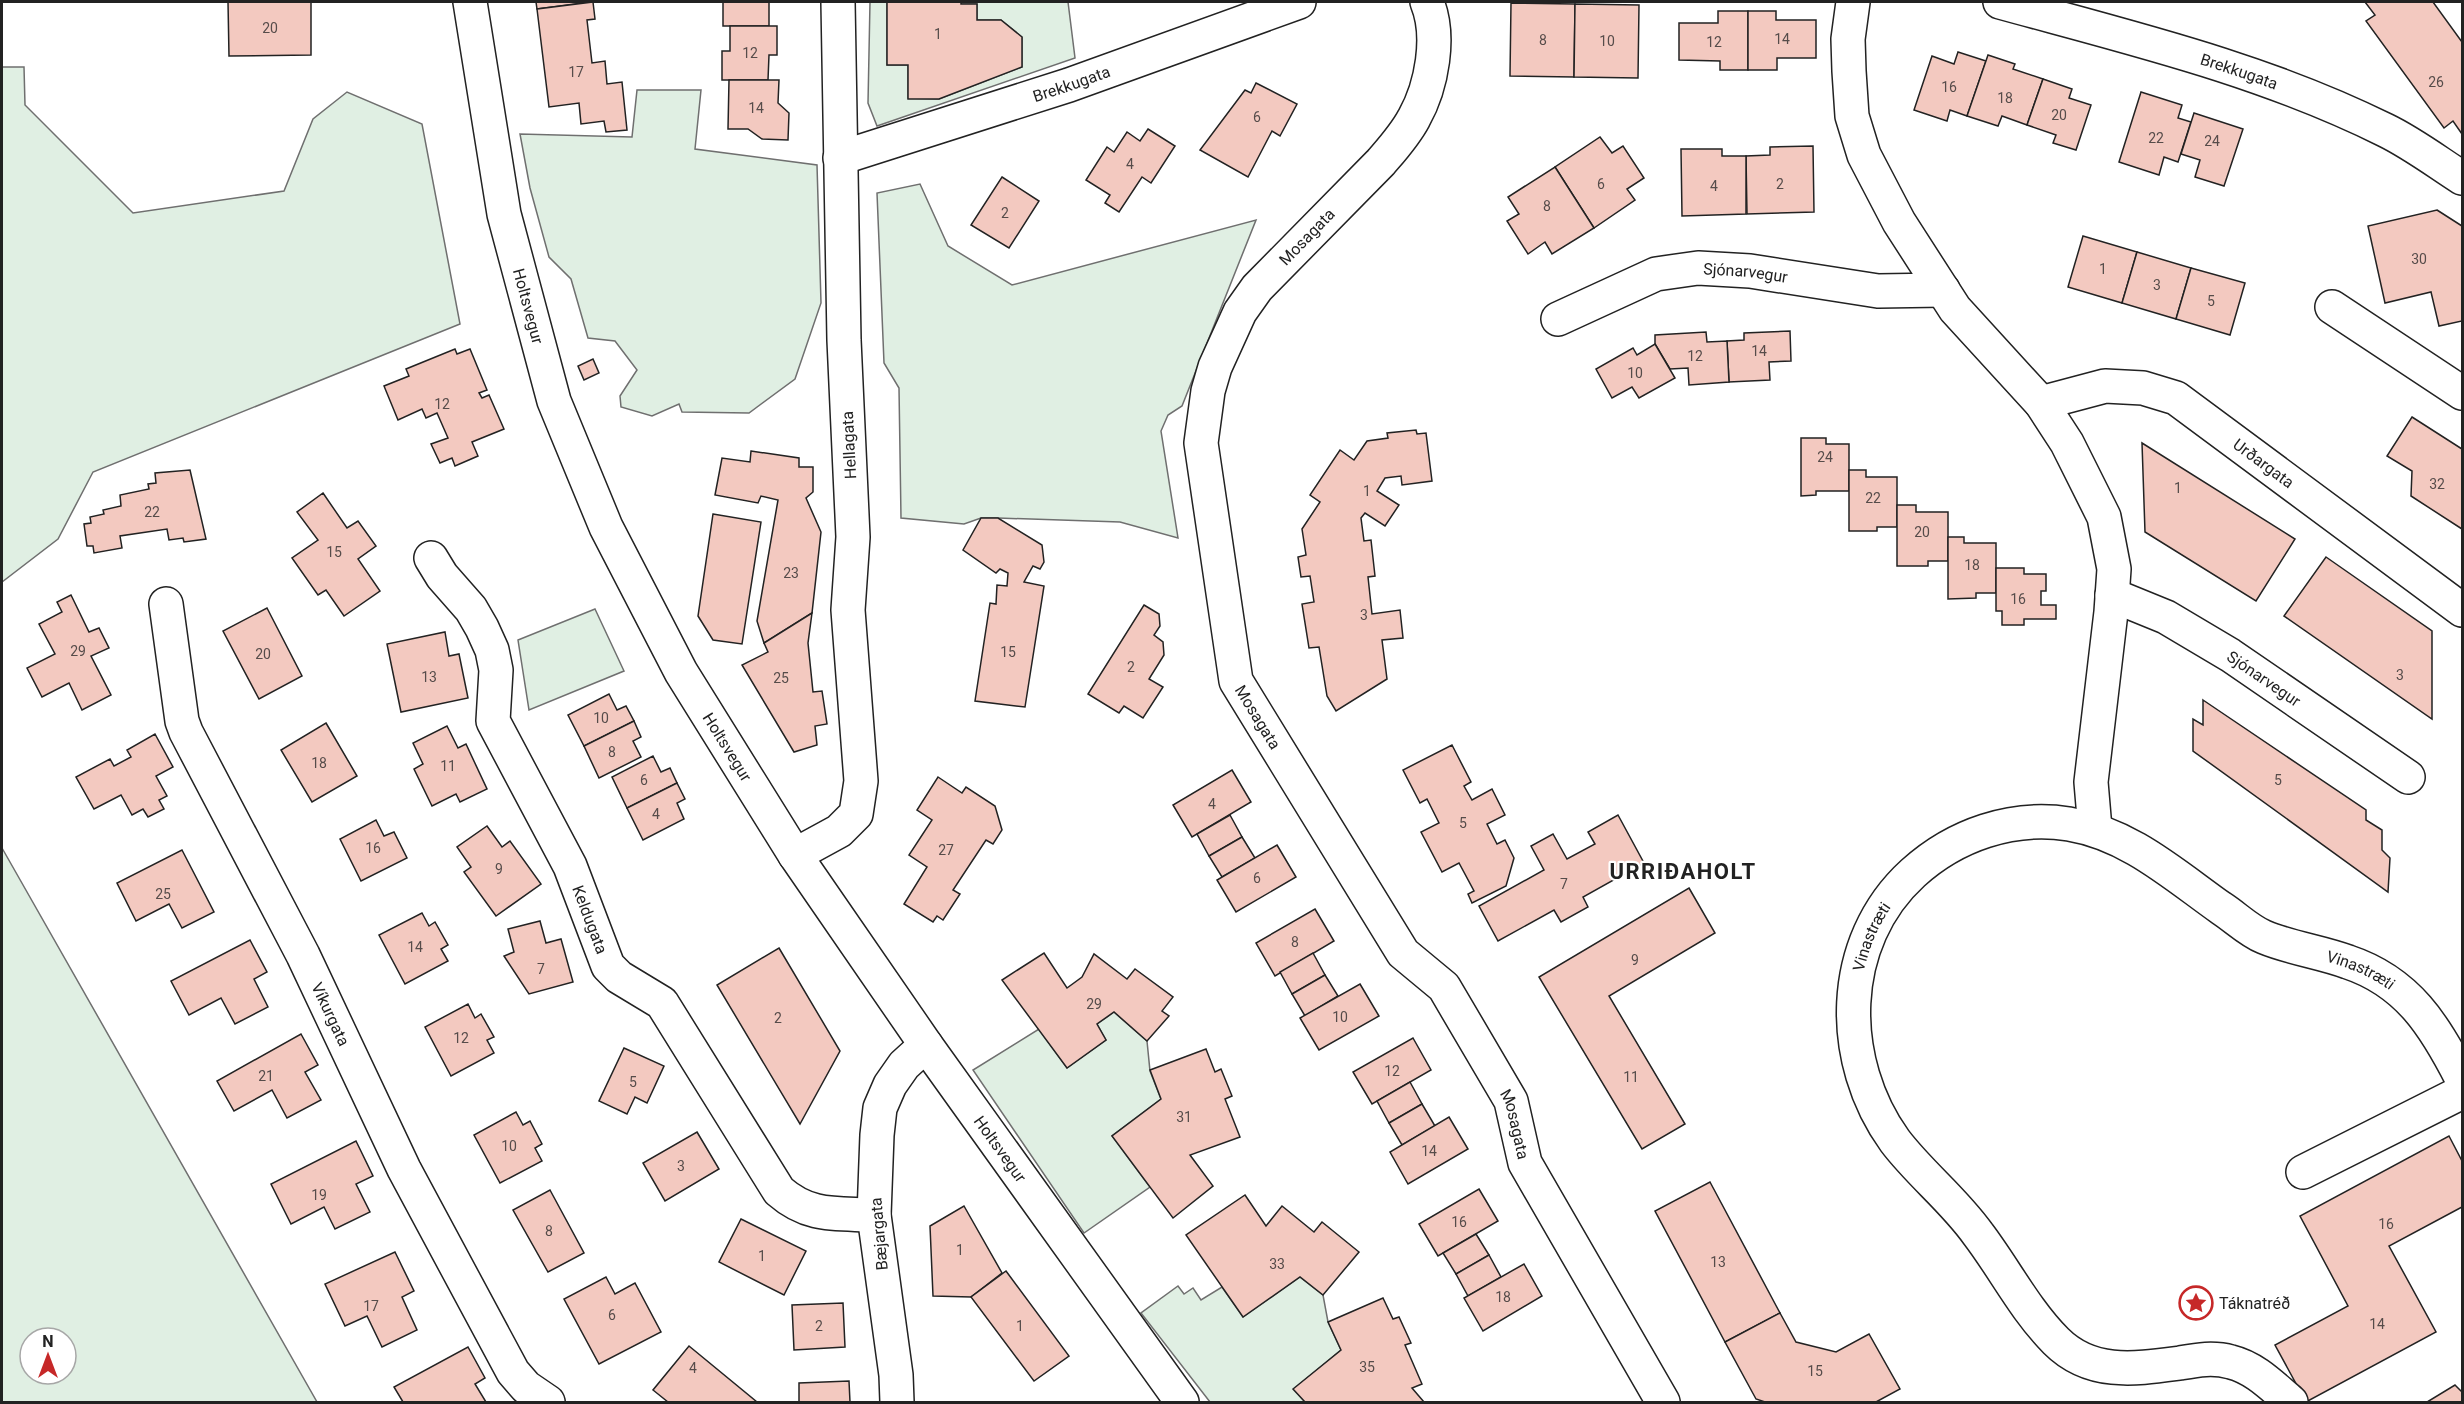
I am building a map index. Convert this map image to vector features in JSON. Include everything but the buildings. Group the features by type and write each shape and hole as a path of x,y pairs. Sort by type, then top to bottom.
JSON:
{"street":[{"name":"Holtsvegur","path":"470,2 504,214 554,401 606,526 681,672 795,855 926,1045 1182,1402"},
{"name":"Hellagata","path":"795,855 839,831 856,814 861,781 848,610 852,537 844,340 838,2"},
{"name":"Brekkugata","path":"840,158 1069,85 1299,2"},
{"name":"Mosagata","path":"1427,2 1433,37 1432,64 1426,91 1415,117 1400,141 1381,162 1257,288 1240,312 1226,339 1208,392 1201,443 1236,681 1403,953 1444,987 1511,1101 1526,1163 1663,1402"},
{"path":"1853,2 1848,39 1848,71 1852,116 1864,155 1899,222 1955,309 2042,403 2067,443 2104,517 2114,569 2091,782 2095,830"},
{"name":"Brekkugata","path":"2000,2 2212,60 2265,78 2318,99 2387,131 2463,178"},
{"name":"Sjónarvegur","path":"1558,320 1656,274 1698,268 1750,271 1878,291 1943,290"},
{"path":"2332,307 2463,393"},
{"name":"Urðargata","path":"2042,403 2105,386 2143,388 2176,398 2463,610"},
{"name":"Keldugata","path":"431,558 442,576 471,609 492,650 496,670 493,722 570,866 608,966 619,977 662,1003 779,1191 803,1208 812,1211 874,1215"},
{"name":"Sjónarvegur","path":"2112,595 2166,616 2230,655 2408,777"},
{"name":"Víkurgata","path":"166,604 182,722 186,732 303,955 404,1169 513,1372 526,1387 548,1402"},
{"name":"Vinastræti","path":"2290,1402 2258,1374 2233,1362 2200,1359 2139,1369 2102,1366 2071,1354 2046,1330 1976,1230 1898,1144 1881,1120 1868,1093 1859,1065 1854,1036 1853,1006 1856,977 1863,949 1874,923 1906,879 1927,861 1952,845 1979,833 2007,825 2037,822 2066,824 2095,830 2136,847 2262,936 2351,962 2390,983 2408,997 2435,1029 2463,1079"},
{"name":"Bæjargata","path":"897,1402 896,1374 874,1215 880,1108 892,1082 904,1065 926,1045"},
{"path":"2303,1172 2463,1092"}],"green space":[{"path":"870,2 887,2 887,65 908,65 908,98 939,99 1022,67 1022,37 1001,20 977,20 977,4 961,4 961,2 1068,2 1075,58 877,126 868,103"},
{"path":"2,67 24,67 25,105 133,213 284,191 313,119 347,92 422,124 460,324 93,472 58,539 2,582"},
{"path":"637,90 701,90 695,149 817,165 821,303 795,379 749,413 682,412 679,404 652,416 621,407 620,396 637,370 615,341 588,338 571,279 549,257 530,188 520,134 632,137"},
{"path":"920,184 948,246 1012,285 1256,220 1182,406 1168,415 1161,431 1178,538 1120,522 981,518 964,524 901,518 899,388 884,363 877,193"},
{"path":"595,609 624,671 529,710 518,640"},
{"path":"2,848 317,1402 2,1402"},
{"path":"1114,1012 1147,1041 1150,1071 1161,1099 1112,1136 1150,1187 1084,1233 973,1070 1039,1029 1067,1068 1106,1040 1097,1024"},
{"path":"1300,1277 1323,1295 1328,1322 1341,1350 1294,1389 1305,1402 1210,1402 1141,1313 1178,1286 1184,1294 1193,1288 1201,1300 1222,1287 1243,1317"}],"place":[{"name":"Táknatréð","path":"2196,1303"}],"district":[{"name":"URRIÐAHOLT","path":"1683,871"}]}
